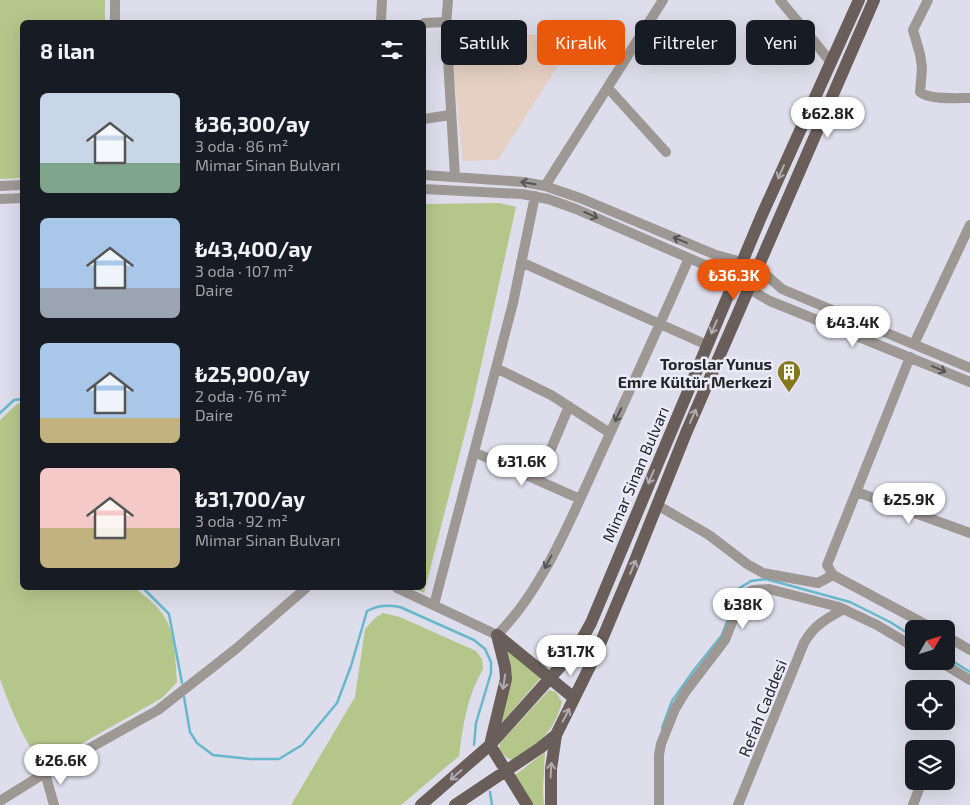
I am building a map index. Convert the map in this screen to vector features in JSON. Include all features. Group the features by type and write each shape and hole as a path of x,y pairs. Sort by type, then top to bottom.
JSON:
{"main road":[{"name":"Mimar Sinan Bulvarı","path":"421,805 490,745 576,648 591,623 733,282 830,61 859,0"},
{"name":"Mimar Sinan Bulvarı","path":"551,805 551,769 556,736 595,656 686,433 874,0"},
{"path":"742,262 750,263 758,268"},
{"path":"733,282 740,288 749,289"},
{"path":"497,635 574,698"},
{"path":"497,635 506,667 506,679 490,745 527,805"},
{"name":"Mimar Sinan Bulvarı","path":"455,805 556,736"}],"street":[{"path":"115,0 115,20"},
{"path":"381,20 382,0"},
{"path":"446,20 448,0"},
{"path":"545,186 663,0"},
{"path":"780,0 830,61"},
{"path":"928,0 913,30 922,68 920,92 930,97 970,98"},
{"path":"426,22 441,22"},
{"path":"448,65 455,178"},
{"path":"608,88 666,152"},
{"path":"426,119 450,115"},
{"path":"426,175 524,182 545,186 580,198 716,255 742,262"},
{"path":"0,186 20,185"},
{"path":"426,189 522,194 548,199 576,209 689,258 733,282"},
{"path":"434,605 496,368 535,196"},
{"path":"0,199 20,198"},
{"path":"914,344 970,226"},
{"path":"401,590 497,635 513,619 530,594 580,498 689,258"},
{"path":"521,262 707,345"},
{"path":"758,268 782,288 970,368"},
{"path":"749,289 770,301 970,382"},
{"path":"910,357 827,565 833,575 918,620"},
{"path":"496,368 551,395 610,433"},
{"path":"538,480 569,406"},
{"path":"474,452 580,498"},
{"path":"857,492 970,533"},
{"path":"657,505 709,535 747,564 763,573 818,583 833,575"},
{"path":"659,805 659,755 661,744 686,691 725,640 735,615 738,601 742,596 753,590 769,589 844,609 905,642"},
{"path":"0,802 45,773 158,710 237,648 304,590"},
{"name":"Refah Caddesi","path":"738,805 804,643 811,631 820,623 844,609"},
{"path":"955,641 970,650"},
{"path":"954,670 970,680"},
{"path":"45,773 54,805"},
{"path":"913,805 919,790"}],"shaded area":[{"path":"527,34 537,35 537,65 558,65 498,160 463,161 453,65 527,65"}],"green space":[{"path":"0,0 105,0 105,20 20,20 20,178 0,179"},
{"path":"499,203 516,207 472,406 426,585 426,204"},
{"path":"20,403 20,590 137,590 158,608 168,623 174,648 177,682 162,698 58,757 46,759 36,755 30,746 12,710 0,679 0,420"},
{"path":"383,613 400,617 476,651 482,659 483,669 469,700 459,756 401,805 291,805 355,697 365,629 375,618"},
{"path":"506,646 543,675 500,725"},
{"path":"549,690 556,692 562,702 549,730 538,742 514,761 506,757 499,750 500,743"},
{"path":"545,752 544,805 533,805 514,776"}],"waterway":[{"path":"0,413 14,400 20,399"},
{"path":"662,728 672,701 722,635 728,619 731,600 738,589 751,581 766,579 850,602 905,631"},
{"path":"145,590 169,614 182,683"},
{"path":"184,697 190,732 197,743 213,755 250,759 279,759 302,745 337,703 351,666 367,611 383,606 400,607 474,640 485,649 491,662 491,673 476,723 474,745"},
{"path":"955,663 970,672"},
{"path":"490,792 492,805"}],"place":[{"name":"Toroslar Yunus Emre Kültür Merkezi","path":"789,393"}]}
